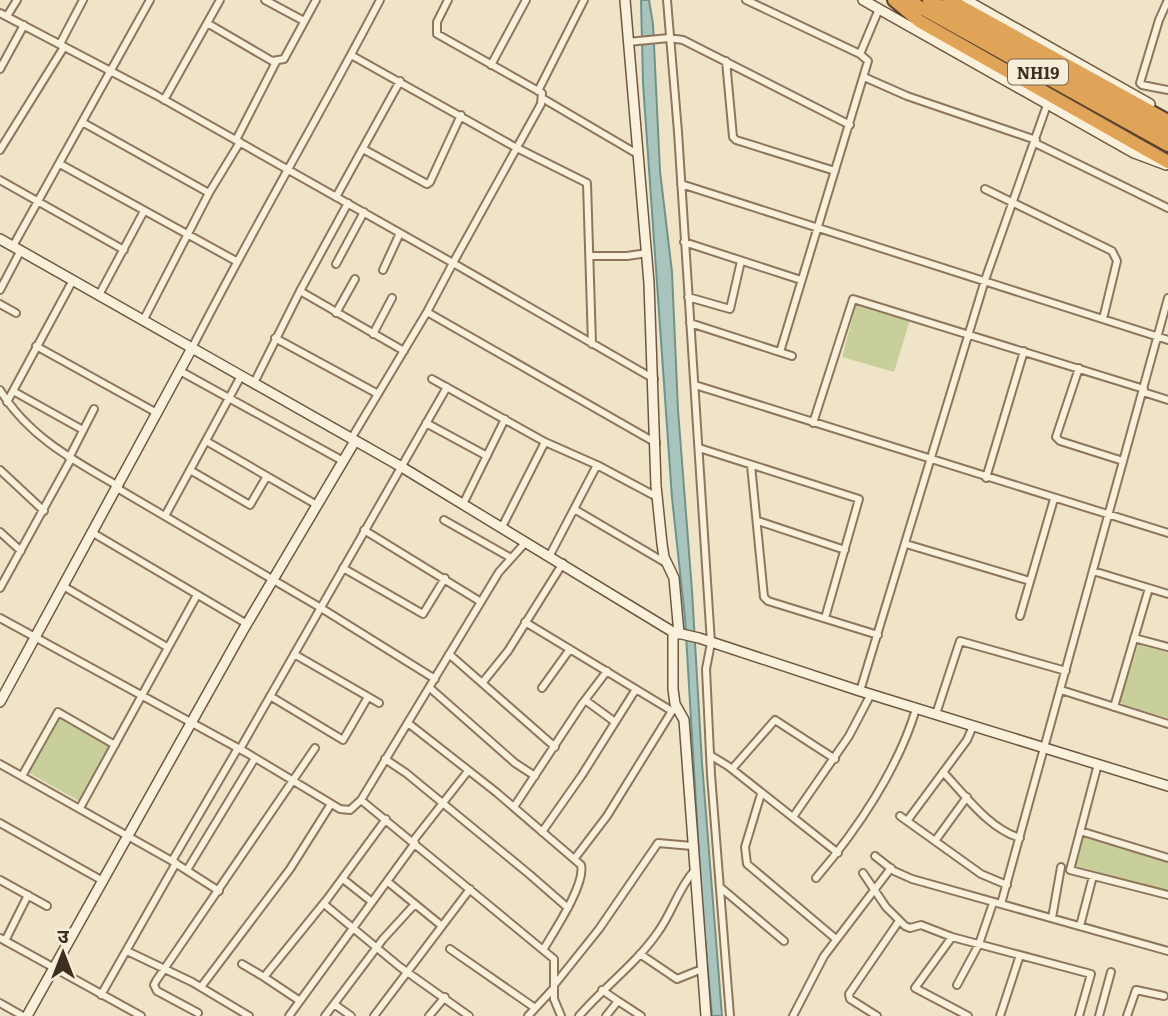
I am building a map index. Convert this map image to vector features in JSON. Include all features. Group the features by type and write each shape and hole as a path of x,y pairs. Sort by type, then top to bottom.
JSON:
{"highway":[{"path":"894,0 919,21 1168,164"},
{"name":"NH19","path":"908,0 1168,145"},
{"name":"NH19","path":"929,0 1168,132"},
{"path":"949,0 1168,121"}],"street":[{"path":"17,0 3,15 112,71 238,141 654,379"},
{"path":"0,150 62,46 83,0"},
{"path":"0,290 38,202 150,0"},
{"path":"164,100 220,0"},
{"path":"265,0 304,21"},
{"path":"144,319 238,141 276,62 284,59 316,0"},
{"path":"0,1003 25,1016 427,312 542,98 542,93 538,90 436,34 437,22 448,0"},
{"path":"491,65 526,0"},
{"path":"538,90 584,0"},
{"path":"575,858 607,816 675,709 673,689 678,634 674,578 662,544 657,497 647,253 625,0"},
{"path":"667,0 699,448 711,643 706,669 710,755 730,1016"},
{"path":"746,0 860,54 868,61 780,352"},
{"path":"863,0 1134,153 1168,164"},
{"path":"965,0 1168,114"},
{"path":"1168,0 1159,20 1140,83 1168,90"},
{"path":"0,702 4,687 93,533 236,261 289,170 378,1"},
{"path":"860,54 879,9"},
{"path":"1159,20 1168,22"},
{"path":"207,23 276,62"},
{"path":"0,69 24,25"},
{"path":"628,42 669,38 683,40 850,125"},
{"path":"351,55 515,147 587,183 592,344"},
{"path":"726,61 733,137 835,171"},
{"path":"864,77 907,96 1035,141 1168,208"},
{"path":"336,197 401,81"},
{"path":"542,98 639,155"},
{"path":"860,691 985,280 1047,105"},
{"path":"363,149 427,184 461,115"},
{"path":"82,122 209,194"},
{"path":"60,164 236,261"},
{"path":"0,180 124,250"},
{"path":"681,184 1168,340"},
{"path":"985,189 1116,255 1117,261 1103,319"},
{"path":"254,383 275,338 348,203"},
{"path":"99,295 144,211"},
{"path":"336,264 364,212"},
{"path":"383,270 401,233"},
{"path":"0,239 400,466 678,634 699,638 916,709 1168,786"},
{"path":"684,242 801,280"},
{"path":"590,256 647,253"},
{"path":"688,297 730,309 741,261"},
{"path":"337,313 355,279"},
{"path":"7,402 73,280"},
{"path":"300,292 404,351"},
{"path":"373,334 392,298"},
{"path":"1001,904 1168,298"},
{"path":"813,423 853,299 1079,368 1168,400"},
{"path":"0,304 16,313"},
{"path":"427,312 656,443"},
{"path":"690,323 792,356"},
{"path":"275,338 378,394"},
{"path":"36,346 157,413"},
{"path":"986,478 1024,351"},
{"path":"1079,368 1056,438 1123,461"},
{"path":"180,371 343,461"},
{"path":"165,516 242,376"},
{"path":"432,379 545,442 597,465 657,497"},
{"path":"695,385 1168,533"},
{"path":"101,995 174,862 447,387"},
{"path":"0,390 27,425 70,458 435,679"},
{"path":"13,391 83,430"},
{"path":"0,588 3,576 44,511 94,410"},
{"path":"463,504 505,419"},
{"path":"426,423 487,456"},
{"path":"206,440 317,505"},
{"path":"502,527 545,442"},
{"path":"699,448 859,499 825,618"},
{"path":"550,555 597,465"},
{"path":"751,465 764,597 768,601 878,635"},
{"path":"0,470 44,511"},
{"path":"190,471 250,505 267,476"},
{"path":"1020,616 1054,499"},
{"path":"574,509 649,555 668,563"},
{"path":"444,520 511,558"},
{"path":"758,521 845,550"},
{"path":"364,530 481,602"},
{"path":"0,533 21,551"},
{"path":"93,533 247,624"},
{"path":"0,618 239,748 331,804 343,810 350,810 361,800 499,572 526,542"},
{"path":"906,544 1030,581"},
{"path":"483,682 508,651 563,563"},
{"path":"343,568 423,614 445,578"},
{"path":"1093,571 1168,594"},
{"path":"63,586 167,647"},
{"path":"1114,707 1149,588"},
{"path":"80,808 197,595"},
{"path":"525,622 675,709 684,720 706,1016"},
{"path":"1135,638 1168,647"},
{"path":"936,714 960,641 1066,671"},
{"path":"542,688 570,649"},
{"path":"294,654 379,703"},
{"path":"449,654 555,747"},
{"path":"514,807 584,700 607,671"},
{"path":"430,688 508,757 535,776"},
{"path":"542,832 582,775 636,688"},
{"path":"1061,690 1168,724"},
{"path":"793,817 835,759 871,694"},
{"path":"270,696 343,740 368,697"},
{"path":"584,700 615,722"},
{"path":"816,878 852,835 894,762 909,732 916,709"},
{"path":"22,776 58,712 115,745"},
{"path":"732,769 775,720 835,759"},
{"path":"408,723 514,807 581,865 583,871 568,908 543,950"},
{"path":"973,726 967,740 904,819 981,874 1007,884"},
{"path":"198,1013 155,988 156,981 315,748"},
{"path":"710,755 732,769 838,853"},
{"path":"187,870 255,758"},
{"path":"385,759 443,803 568,908"},
{"path":"0,764 174,862 219,891"},
{"path":"1098,764 1070,870 1168,895"},
{"path":"289,1016 468,771"},
{"path":"943,772 1005,832 1020,838"},
{"path":"761,794 745,847 747,864 836,939"},
{"path":"935,841 967,797"},
{"path":"361,800 556,961 554,999 558,1015"},
{"path":"201,988 290,869 331,804"},
{"path":"264,977 324,904 386,820"},
{"path":"0,823 103,881"},
{"path":"1080,831 1168,858"},
{"path":"528,1016 599,929 659,843 692,846"},
{"path":"875,856 912,879 1168,951"},
{"path":"1052,918 1061,867"},
{"path":"793,1016 824,956 891,868"},
{"path":"579,1016 658,933 681,888 694,870"},
{"path":"863,873 900,921 910,928 921,925 952,937 1091,974 1079,1016"},
{"path":"1080,926 1093,876"},
{"path":"343,879 372,902"},
{"path":"0,880 47,906"},
{"path":"388,882 442,926"},
{"path":"720,887 784,941"},
{"path":"374,1016 470,889"},
{"path":"28,895 2,940 141,1016"},
{"path":"957,985 979,944 993,903"},
{"path":"324,904 408,972 469,1016"},
{"path":"325,1016 377,946 415,904"},
{"path":"877,1016 850,999 849,993 900,921"},
{"path":"952,937 915,988 968,1016"},
{"path":"450,949 535,1008"},
{"path":"127,951 201,988 249,1016"},
{"path":"640,954 677,979 702,968"},
{"path":"1001,1016 1020,955"},
{"path":"242,964 300,1001"},
{"path":"1099,1016 1111,972"},
{"path":"602,990 641,1016"},
{"path":"1127,1016 1136,990 1164,996"},
{"path":"429,1016 445,997"},
{"path":"606,1016 618,1001"},
{"path":"334,1004 351,1016"}],"green space":[{"path":"856,305 910,320 894,372 842,357"},
{"path":"1139,643 1168,650 1168,718 1125,706 1120,702"},
{"path":"60,718 109,746 79,801 29,773"},
{"path":"1082,837 1168,862 1168,892 1076,866"}],"water":[{"path":"641,0 649,0 653,24 660,171 672,272 678,410 722,1016 712,1016 702,905 685,618 672,498 643,83"}]}
